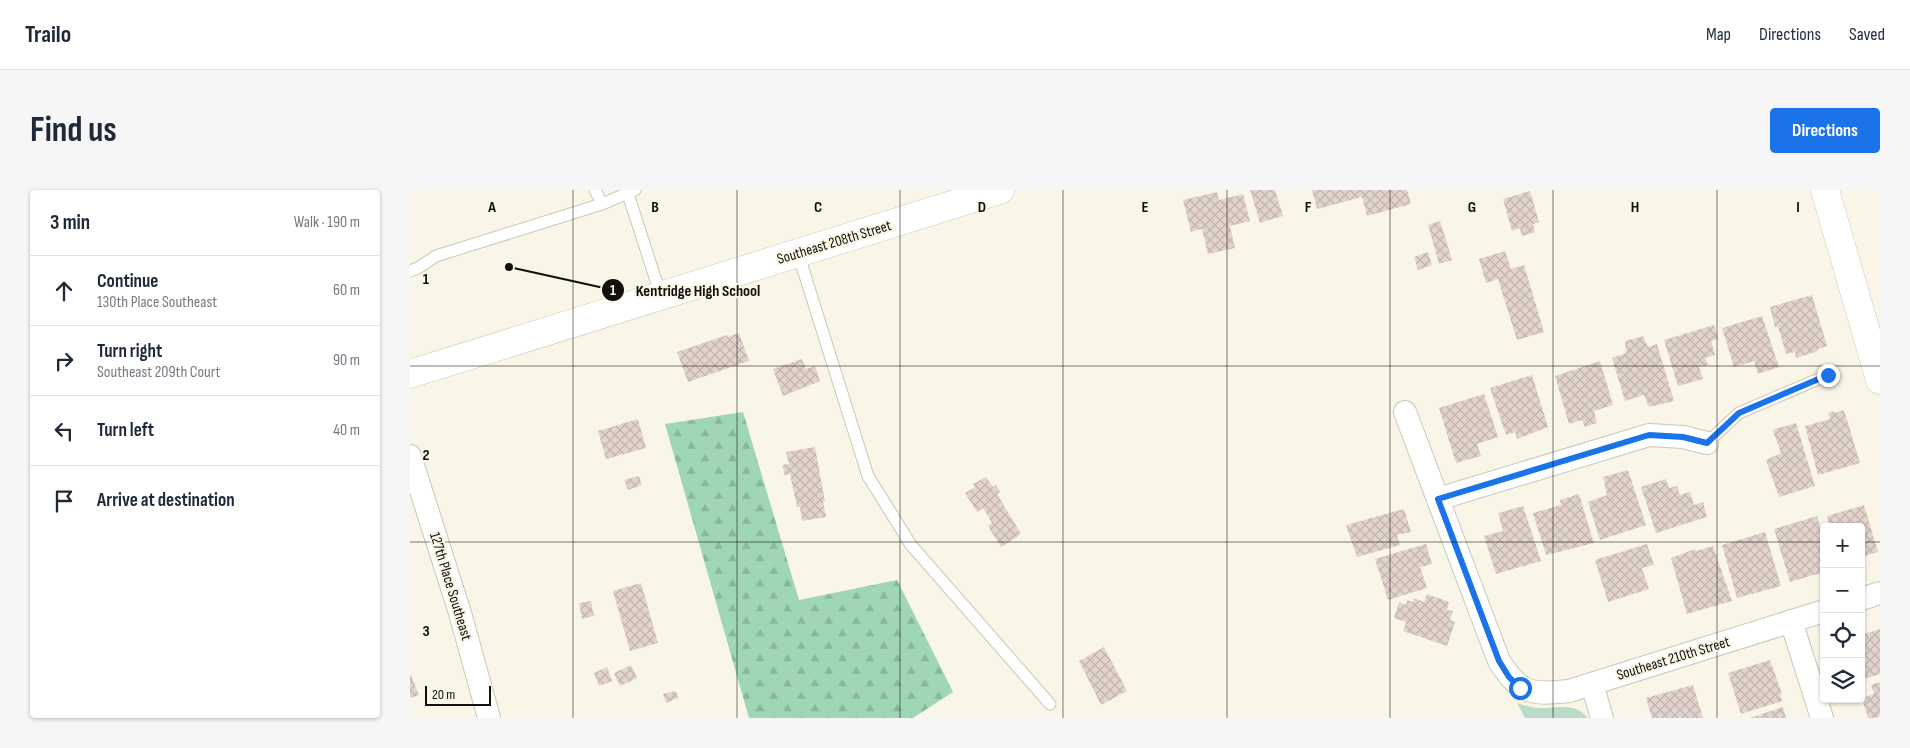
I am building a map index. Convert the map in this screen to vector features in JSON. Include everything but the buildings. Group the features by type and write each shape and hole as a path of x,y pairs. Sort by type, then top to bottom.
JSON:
{"main road":[{"name":"Southeast 208th Street","path":"410,374 1000,190"},
{"path":"1825,190 1880,380"}],"street":[{"path":"1405,412 1438,499 1649,435 1683,437 1707,443"},
{"name":"127th Place Southeast","path":"410,456 462,622 489,718"},
{"name":"Southeast 210th Street","path":"1438,499 1499,661 1509,677 1520,688 1536,692 1569,691 1820,612"},
{"path":"1865,598 1880,593"},
{"path":"1791,621 1822,718"},
{"path":"1592,684 1602,718"}],"lane":[{"path":"595,190 602,204"},
{"path":"410,271 436,256 602,204 632,192 661,296"},
{"path":"798,253 868,476 911,545 1050,704"},
{"path":"1707,443 1739,413 1828,375"}],"green space":[{"path":"743,412 799,600 897,580 953,692 913,718 749,718 665,424"},
{"path":"1517,703 1536,708 1564,707 1577,709 1588,718 1525,718"}],"place":[{"name":"Kentridge High School","path":"509,267"}],"route":[{"path":"1520,688 1509,677 1499,661 1438,499 1649,435 1683,437 1707,443 1739,413 1828,375"}]}
